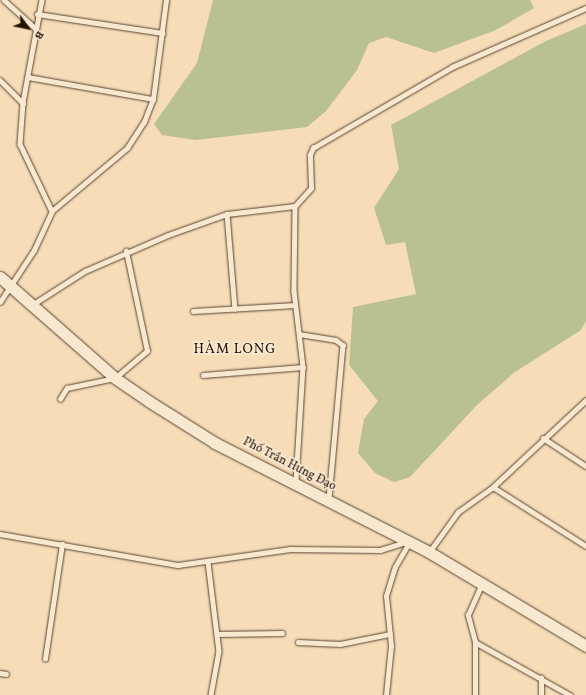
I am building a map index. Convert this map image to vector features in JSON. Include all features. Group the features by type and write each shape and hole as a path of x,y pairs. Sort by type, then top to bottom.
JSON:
{"street":[{"name":"Phố Trần Hưng Đạo","path":"0,277 115,378 216,442 410,541 586,646"}],"lane":[{"path":"4,0 35,28"},
{"path":"42,0 37,14 23,103 20,144 52,211"},
{"path":"0,302 34,250 52,211 127,148 144,122 153,99 166,0"},
{"path":"32,305 85,271 126,251 227,214 295,206 311,188 310,155 313,148 452,67 586,8"},
{"path":"37,14 162,32"},
{"path":"28,77 153,99"},
{"path":"0,80 23,103"},
{"path":"295,206 296,305 304,367 296,482"},
{"path":"227,214 235,309"},
{"path":"60,399 67,388 115,378 148,349 126,251"},
{"path":"193,311 296,305"},
{"path":"299,334 336,340 343,345 329,500"},
{"path":"202,375 304,367"},
{"path":"429,552 458,512 493,486 543,438 586,400"},
{"path":"543,438 586,466"},
{"path":"493,486 586,546"},
{"path":"0,534 178,565 208,562 297,548 380,550 410,541"},
{"path":"386,695 390,634 386,596 395,567 410,541"},
{"path":"44,659 62,544"},
{"path":"208,562 219,651 211,695"},
{"path":"475,695 475,642 468,615 482,584"},
{"path":"218,634 282,633"},
{"path":"298,642 340,644 390,634"},
{"path":"475,642 570,695"},
{"path":"0,673 6,674"},
{"path":"541,678 541,695"}],"green space":[{"path":"213,0 530,0 534,8 496,30 434,53 386,37 369,43 357,70 326,111 307,127 196,140 162,135 154,124 197,63"},
{"path":"586,24 586,321 581,330 515,372 478,404 410,477 394,482 375,473 358,453 364,419 378,401 349,365 353,307 416,294 405,242 386,245 374,208 399,169 391,125 546,41"}],"district":[{"name":"HÀM LONG","path":"235,350"}]}
